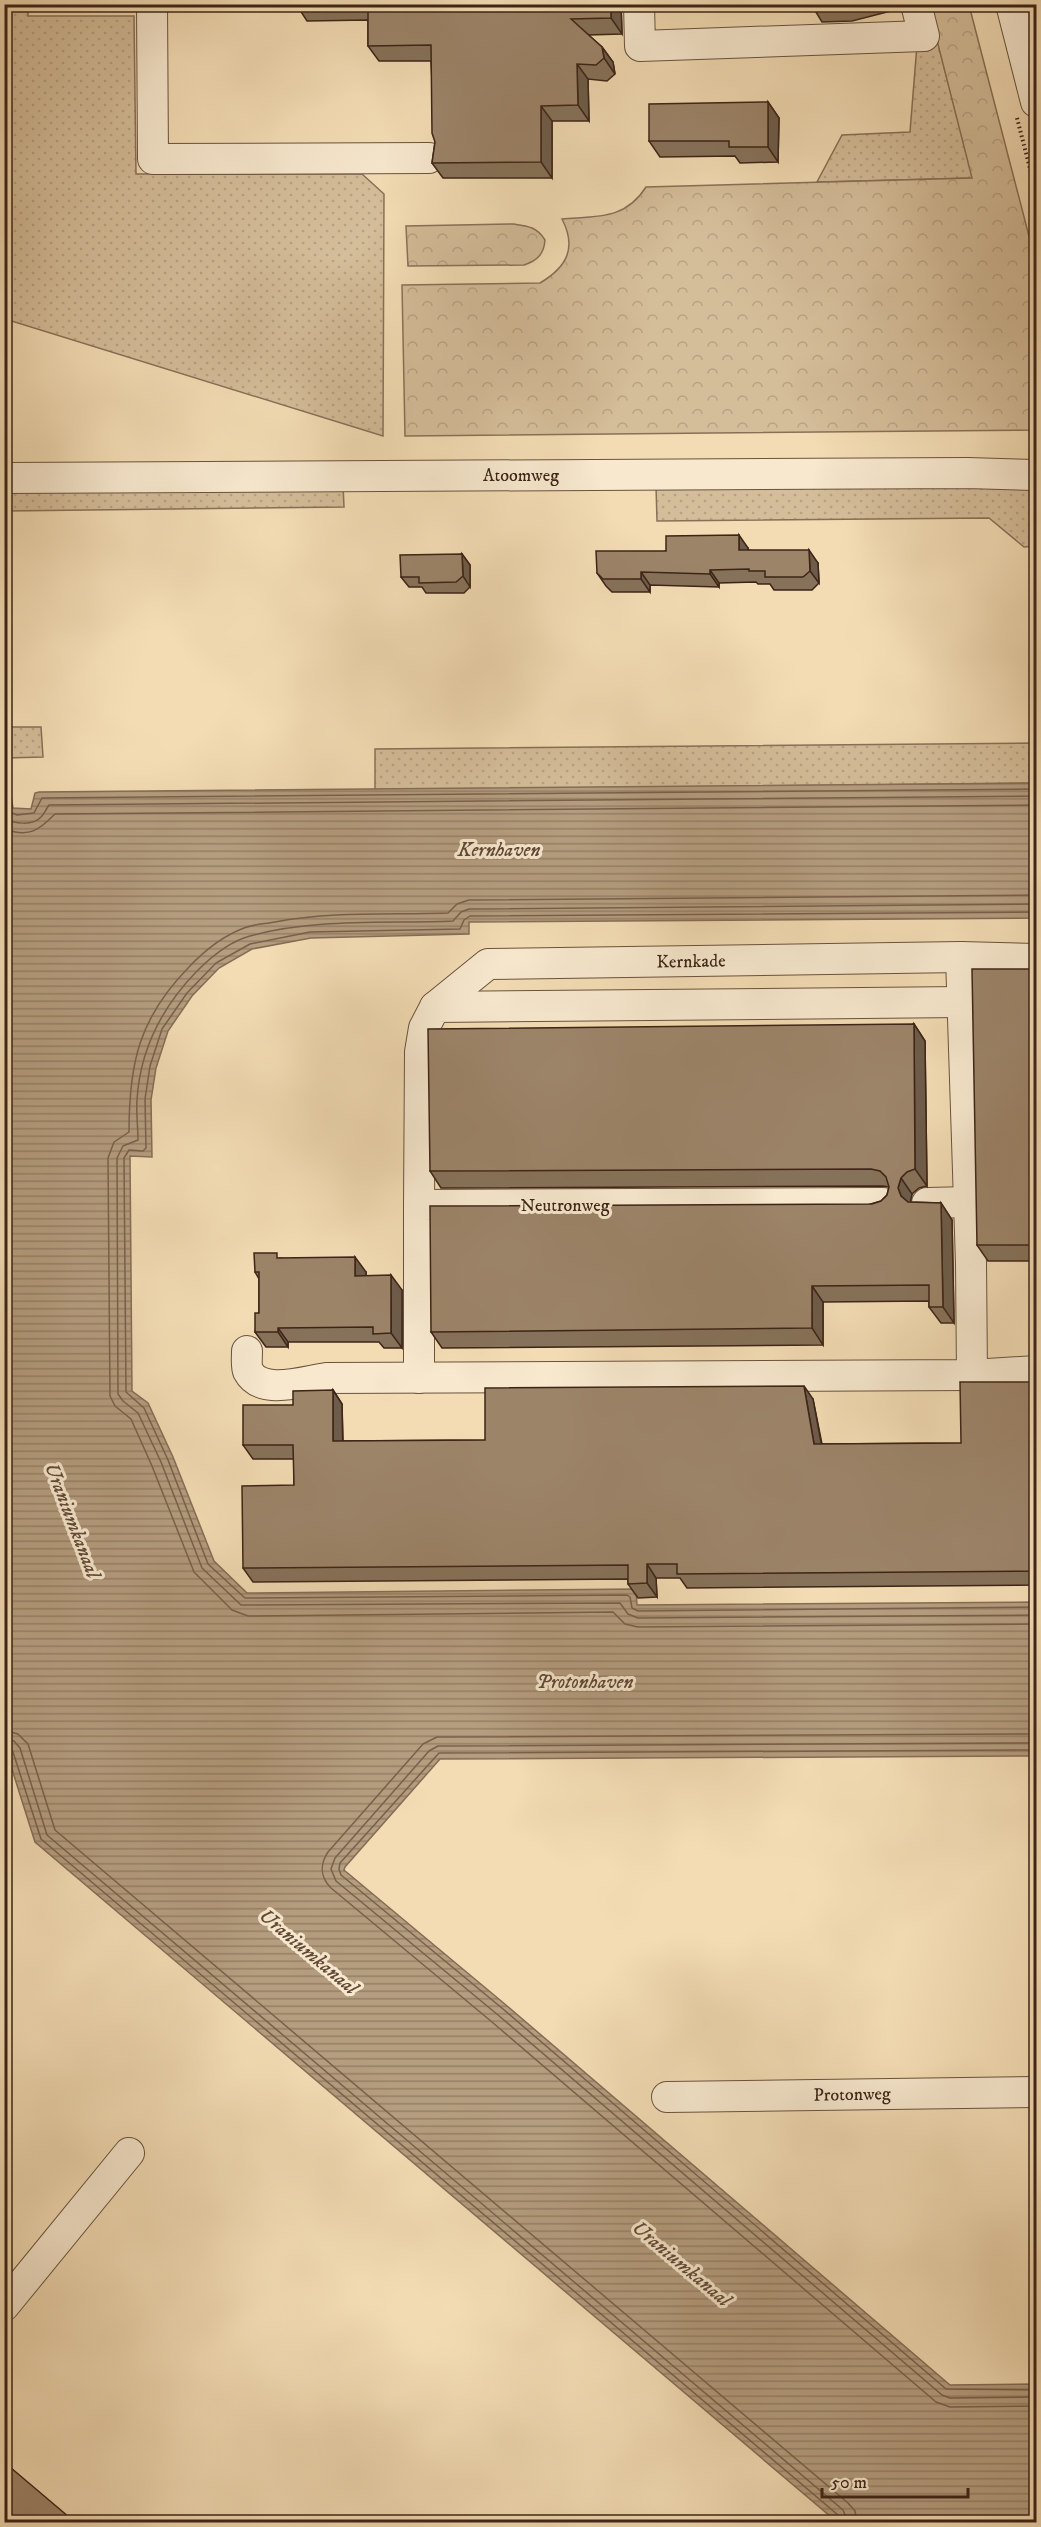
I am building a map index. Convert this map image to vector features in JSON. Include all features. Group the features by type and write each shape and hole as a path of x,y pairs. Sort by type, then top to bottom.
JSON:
{"street":[{"path":"152,4 153,159 429,158"},
{"path":"639,4 640,46 924,36 916,4"},
{"path":"1011,4 1036,102"},
{"name":"Atoomweg","path":"4,478 967,472 1036,475"},
{"path":"961,957 970,1202 972,1375"},
{"name":"Kernkade","path":"419,1205 420,1052 424,1028 435,1007 488,964 961,957 1036,959"},
{"path":"435,1007 962,1002"},
{"path":"927,1203 970,1202"},
{"name":"Neutronweg","path":"419,1205 883,1203"},
{"path":"419,1205 419,1378"},
{"path":"247,1351 248,1370 256,1381 280,1386 326,1378 972,1375 1036,1371"},
{"name":"Protonweg","path":"667,2097 1036,2092"},
{"path":"4,2306 129,2153"}],"green space":[{"path":"4,5 28,5 28,16 134,16 136,174 362,174 384,194 383,436 5,319"},
{"path":"928,5 969,5 1036,263 1036,430 405,436 402,285 540,283 557,270 567,256 569,239 562,219 598,216 619,211 638,198 646,187 972,178"},
{"path":"938,43 973,178 817,182 842,135 910,132 917,45"},
{"path":"514,224 532,228 539,232 545,240 541,253 536,259 524,265 408,266 406,226"},
{"path":"1036,482 1036,546 1024,547 989,518 657,521 656,486"},
{"path":"343,485 344,507 5,511 4,486"},
{"path":"4,727 41,727 43,757 5,758"},
{"path":"1036,743 1036,783 375,790 375,749"}],"water":[{"path":"1036,783 1036,918 469,922 469,934 311,938 252,949 219,968 192,996 168,1031 156,1068 151,1100 152,1157 130,1156 132,1391 148,1403 173,1457 214,1561 247,1593 636,1589 637,1605 1036,1602 1036,1756 440,1759 344,1870 506,2005 950,2385 1036,2384 1036,2522 837,2522 35,1842 4,1744 4,793 11,796 13,808 31,809 35,793 39,792"}],"building":[{"path":"368,4 611,4 611,18 571,19 602,47 604,58 596,65 577,64 578,105 541,106 541,162 432,163 435,142 432,133 431,45 368,46"},
{"path":"811,4 845,4 811,7"},
{"path":"768,102 768,147 729,147 729,141 649,141 649,104"},
{"path":"739,535 739,550 809,550 810,571 803,577 765,577 765,571 749,571 749,569 710,570 710,574 641,572 641,579 603,579 597,573 596,551 666,551 666,536"},
{"path":"462,554 463,576 456,582 419,583 419,577 401,577 400,555"},
{"path":"972,969 1036,969 1036,1245 977,1245"},
{"path":"914,1024 915,1169 907,1172 901,1178 898,1188 901,1196 908,1202 941,1203 943,1307 929,1307 929,1285 812,1286 812,1328 431,1332 430,1206 872,1204 881,1201 887,1195 889,1187 886,1177 880,1171 871,1169 430,1171 428,1029"},
{"path":"254,1253 277,1253 277,1258 355,1257 355,1276 391,1275 391,1333 373,1334 373,1327 278,1328 278,1332 255,1332 255,1313 259,1313 259,1272 255,1272"},
{"path":"960,1382 1036,1382 1036,1571 677,1574 677,1564 647,1564 647,1583 628,1584 628,1565 243,1568 242,1486 294,1485 293,1445 243,1445 243,1405 293,1405 293,1391 333,1390 333,1441 485,1440 485,1388 804,1386 814,1444 961,1443"},
{"path":"4,2462 76,2523 4,2523"}],"water label":[{"name":"Kernhaven","path":"499,849"},
{"name":"Uraniumkanaal","path":"73,1520"},
{"name":"Protonhaven","path":"585,1681"},
{"name":"Uraniumkanaal","path":"309,1951"},
{"name":"Uraniumkanaal","path":"682,2263"}]}
